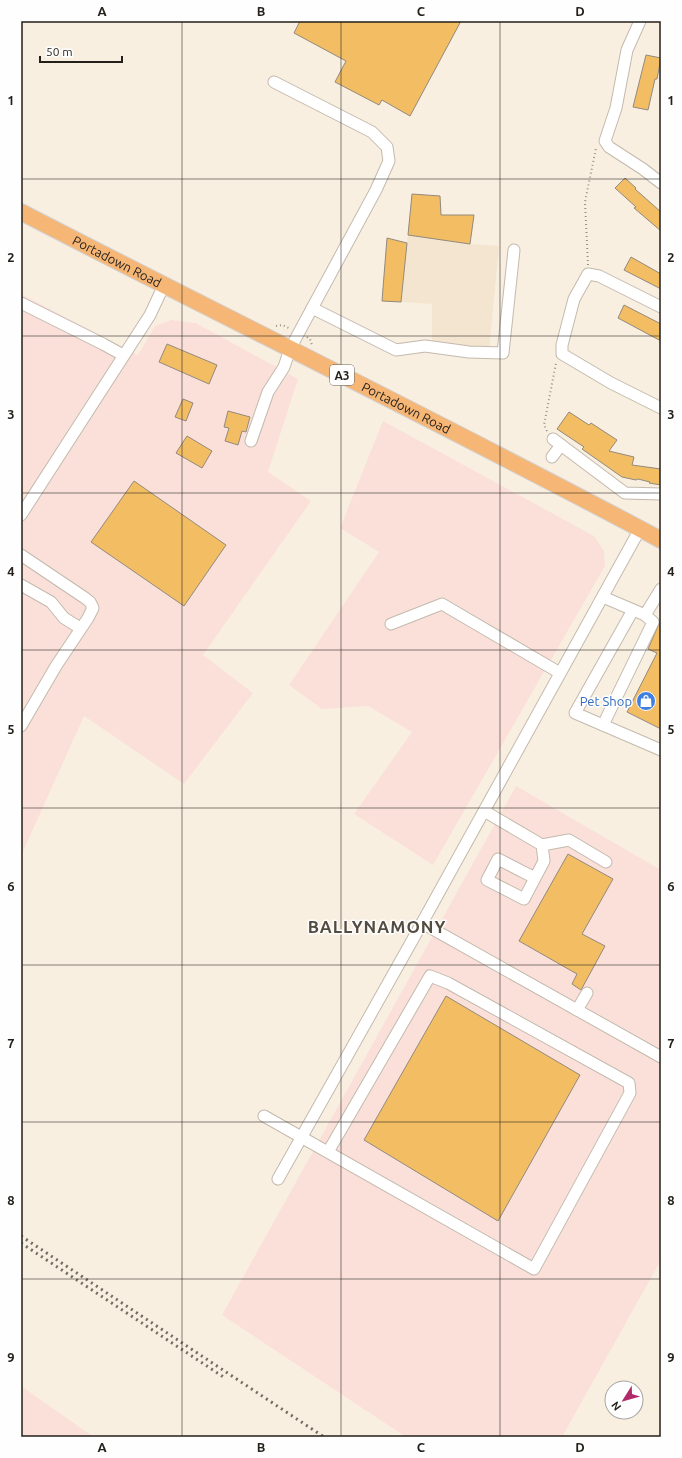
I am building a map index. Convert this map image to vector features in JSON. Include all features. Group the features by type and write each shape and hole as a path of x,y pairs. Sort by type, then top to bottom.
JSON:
{"highway":[{"name":"Portadown Road","path":"21,212 487,448 661,540"}],"street":[{"path":"640,21 627,50 616,108 605,140 609,147 643,169 661,183"},
{"path":"251,441 268,392 284,367 290,349 376,190 389,161 387,147 372,132 274,82"},
{"path":"312,308 396,350 425,346 469,352 503,353 514,250"},
{"path":"661,307 599,276 588,274 574,299 562,345 562,354 611,383 661,408"},
{"path":"21,515 150,315 164,285"},
{"path":"21,303 123,355"},
{"path":"552,457 557,442 625,492 661,494"},
{"path":"278,1178 422,923 640,529"},
{"path":"21,555 90,602 93,608 92,612 56,666 21,726"},
{"path":"21,585 51,602 64,618 80,628"},
{"path":"646,615 661,589"},
{"path":"603,597 646,615 653,622 603,726"},
{"path":"391,624 442,604 560,673"},
{"path":"633,610 575,713 661,750"},
{"path":"484,811 542,845 569,840 606,862"},
{"path":"535,878 544,861 542,845"},
{"path":"422,923 661,1057"},
{"path":"264,1116 534,1269 630,1093 628,1083 448,983 430,976 328,1152"},
{"path":"577,1010 587,993"}],"path":[{"path":"588,274 585,202 597,146"},
{"path":"557,442 544,425 556,361 562,354"}],"shaded area":[{"path":"412,194 440,196 442,215 474,215 470,244 499,246 489,351 432,346 432,304 401,302"},
{"path":"21,294 138,355 155,326 171,320 196,323 298,379 268,472 311,501 203,655 253,693 184,784 84,716 21,856"},
{"path":"383,421 594,536 604,551 605,566 433,865 354,814 412,732 368,706 322,709 289,685 379,552 340,528"},
{"path":"516,786 661,870 661,1260 562,1437 406,1437 222,1315"},
{"path":"21,1386 82,1429 94,1437 21,1437"}],"building":[{"path":"300,21 461,21 410,116 382,100 379,105 335,82 346,61 294,33"},
{"path":"646,55 661,58 657,79 655,79 648,110 633,107"},
{"path":"625,178 661,212 661,231 634,208 636,207 615,188"},
{"path":"412,194 440,196 441,215 474,215 470,244 408,235"},
{"path":"387,238 407,243 401,302 382,301"},
{"path":"631,257 661,274 661,289 624,270"},
{"path":"624,305 661,324 661,341 618,318"},
{"path":"167,344 217,365 209,384 159,362"},
{"path":"183,399 193,403 186,421 175,417"},
{"path":"228,411 250,417 246,432 242,431 238,445 225,441 229,428 224,427"},
{"path":"569,412 589,425 591,423 617,440 609,451 634,457 632,465 661,469 661,485 638,479 636,480 622,477 582,449 584,447 557,429"},
{"path":"187,436 212,451 202,468 176,453"},
{"path":"134,481 226,545 184,606 91,542"},
{"name":"Pet Shop","path":"661,619 661,729 627,712 657,653 648,649"},
{"path":"568,854 613,879 582,934 605,946 581,990 572,984 577,974 519,941"},
{"path":"446,996 580,1075 498,1221 364,1140"}],"railway":[{"path":"21,1236 324,1437"},
{"path":"21,1243 225,1378"}],"place":[{"name":"Pet Shop","path":"646,701"}],"district":[{"name":"BALLYNAMONY","path":"377,926"}]}
